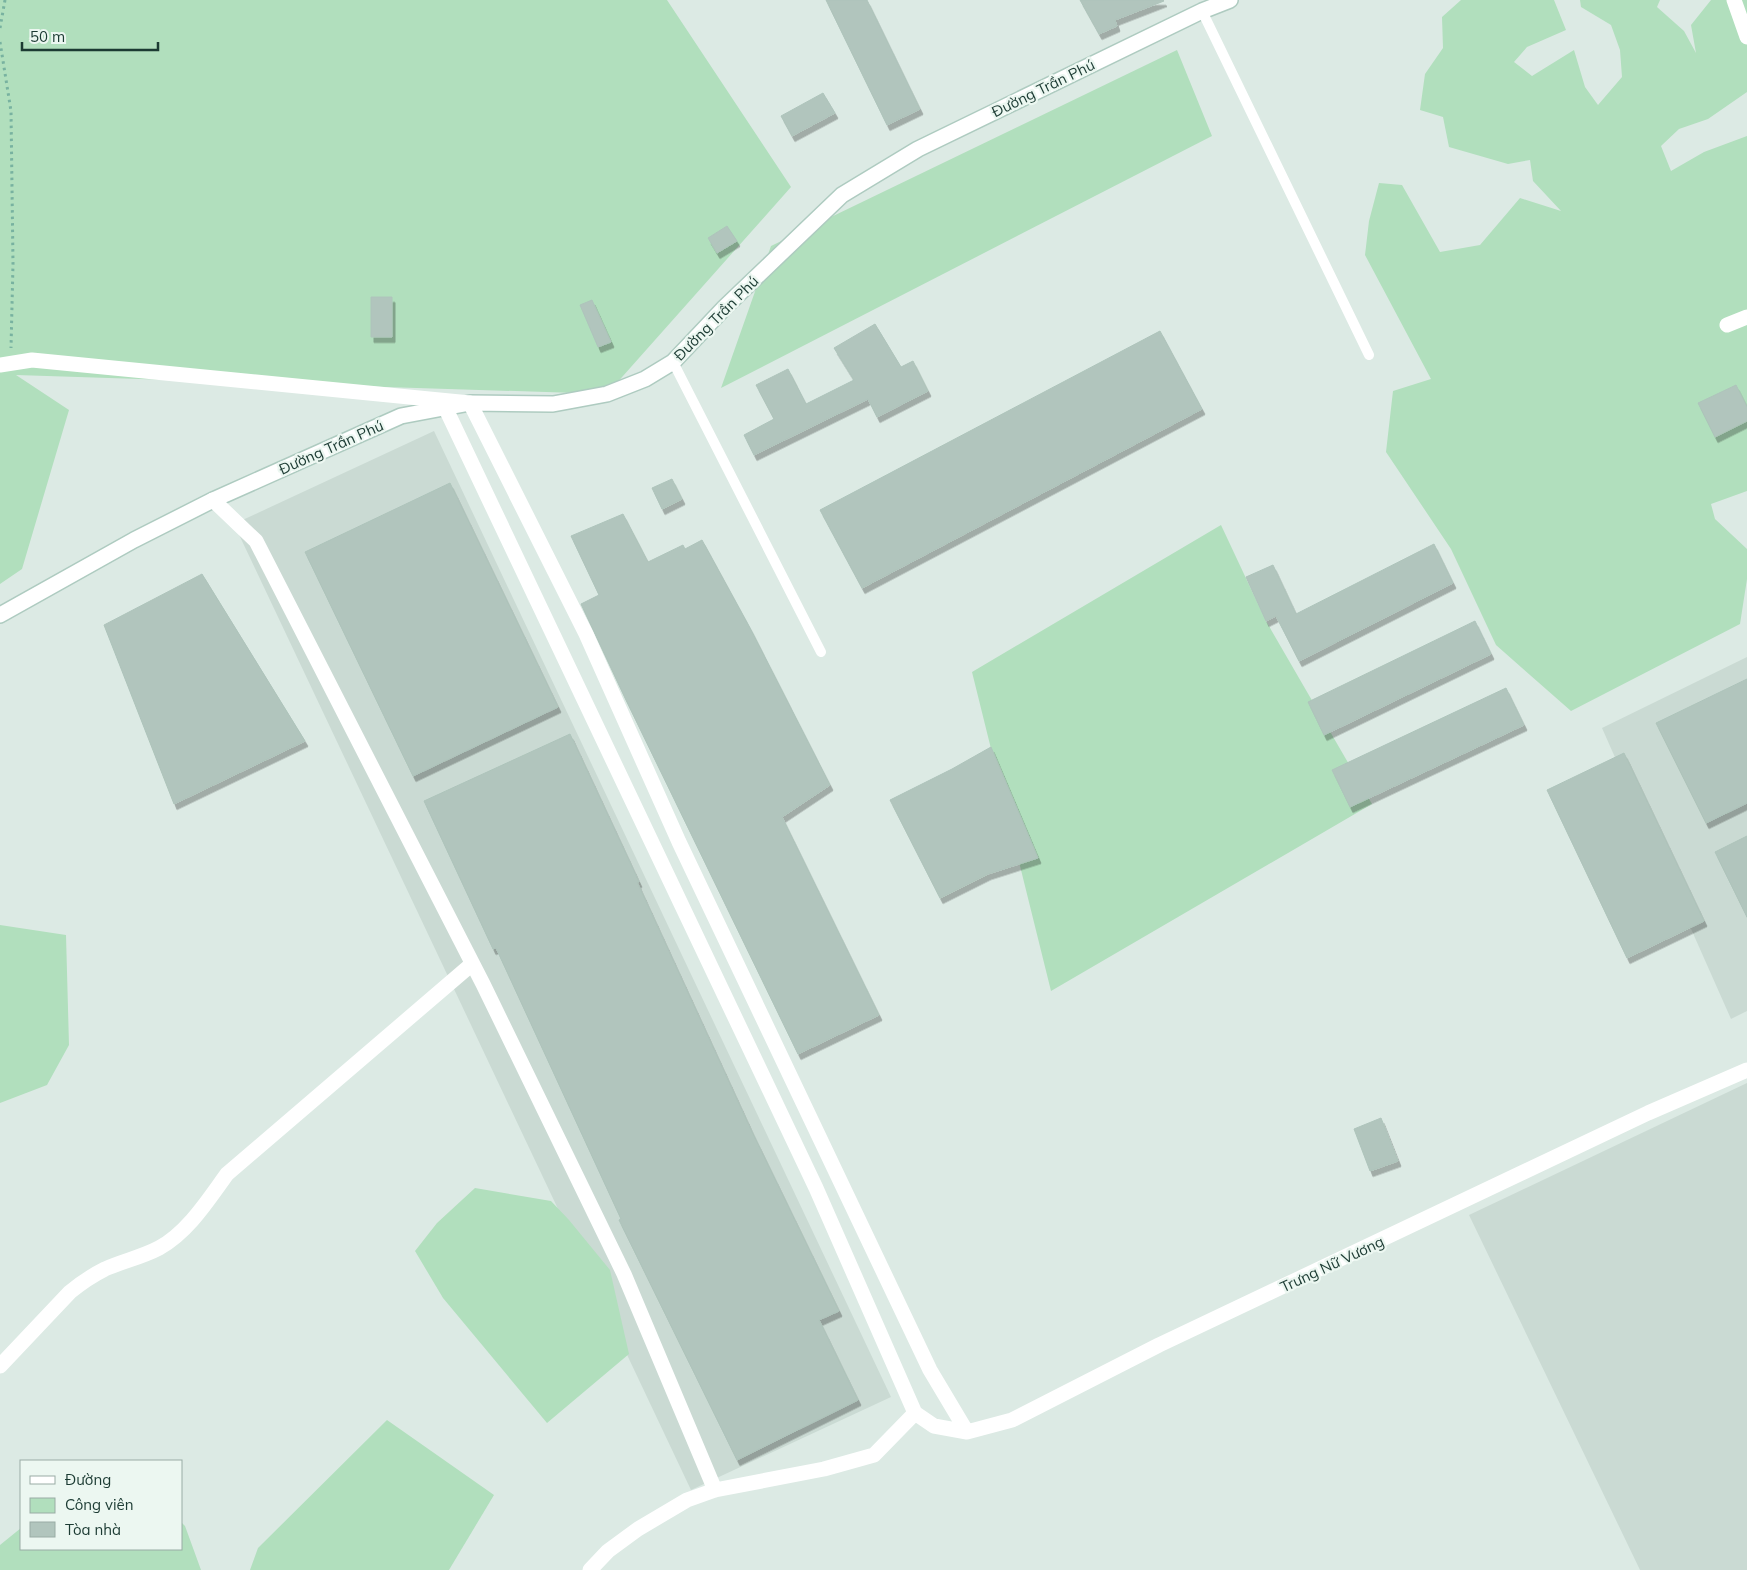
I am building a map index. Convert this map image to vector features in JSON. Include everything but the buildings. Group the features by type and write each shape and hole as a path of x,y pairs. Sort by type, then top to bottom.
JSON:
{"street":[{"name":"Đường Trần Phú","path":"0,615 134,540 213,500 401,416 470,403 553,404 608,394 645,379 674,362 725,307 842,195 918,150 1202,11 1230,0"},
{"path":"1734,0 1747,37"},
{"path":"1727,325 1747,318"},
{"path":"5,364 32,360 470,403 586,634 679,842 930,1370 966,1432"},
{"path":"445,407 816,1188 916,1413 874,1455 824,1469 715,1490 687,1500 638,1529 608,1551 590,1570"},
{"path":"213,500 256,541 472,964 624,1274 715,1490"},
{"path":"0,1366 70,1292 83,1282 104,1270 148,1254 177,1234 202,1208 227,1174 472,964"},
{"name":"Trưng Nữ Vương","path":"916,1413 934,1426 966,1432 1012,1420 1159,1344 1648,1113 1747,1070"}],"lane":[{"path":"1202,11 1369,355"},
{"path":"674,362 821,652"}],"path":[{"path":"0,28 5,0"},
{"path":"0,42 11,111 13,264 5,364"}],"shaded area":[{"path":"434,431 891,1397 691,1490 234,524"},
{"path":"1747,657 1747,1011 1731,1019 1602,728"},
{"path":"1747,1083 1747,1570 1640,1570 1469,1215"}],"green space":[{"path":"0,0 667,0 791,187 607,394 16,375 69,410 22,569 0,584"},
{"path":"1461,0 1554,0 1566,30 1527,47 1514,62 1532,76 1574,50 1585,87 1598,105 1622,77 1620,50 1611,25 1581,7 1580,0 1660,0 1657,7 1684,31 1696,53 1691,25 1711,0 1747,0 1747,92 1708,119 1679,129 1661,146 1671,171 1704,152 1747,136 1747,491 1711,504 1715,519 1747,549 1747,579 1740,624 1571,711 1496,645 1451,549 1386,452 1393,391 1431,379 1365,255 1369,221 1379,183 1402,185 1440,252 1480,245 1520,198 1561,211 1533,181 1530,160 1508,164 1449,147 1443,117 1420,110 1425,74 1443,48 1442,17"},
{"path":"1177,50 1212,136 721,388 771,246"},
{"path":"1221,525 1266,621 1372,804 1051,991 972,672"},
{"path":"0,925 66,935 69,1045 47,1085 0,1103"},
{"path":"475,1188 551,1201 610,1270 629,1354 547,1423 443,1298 415,1251 437,1223"},
{"path":"387,1420 494,1495 449,1570 250,1570 258,1548"},
{"path":"182,1523 185,1526 201,1570 0,1570 0,1545 20,1529 20,1550 182,1550"}]}
